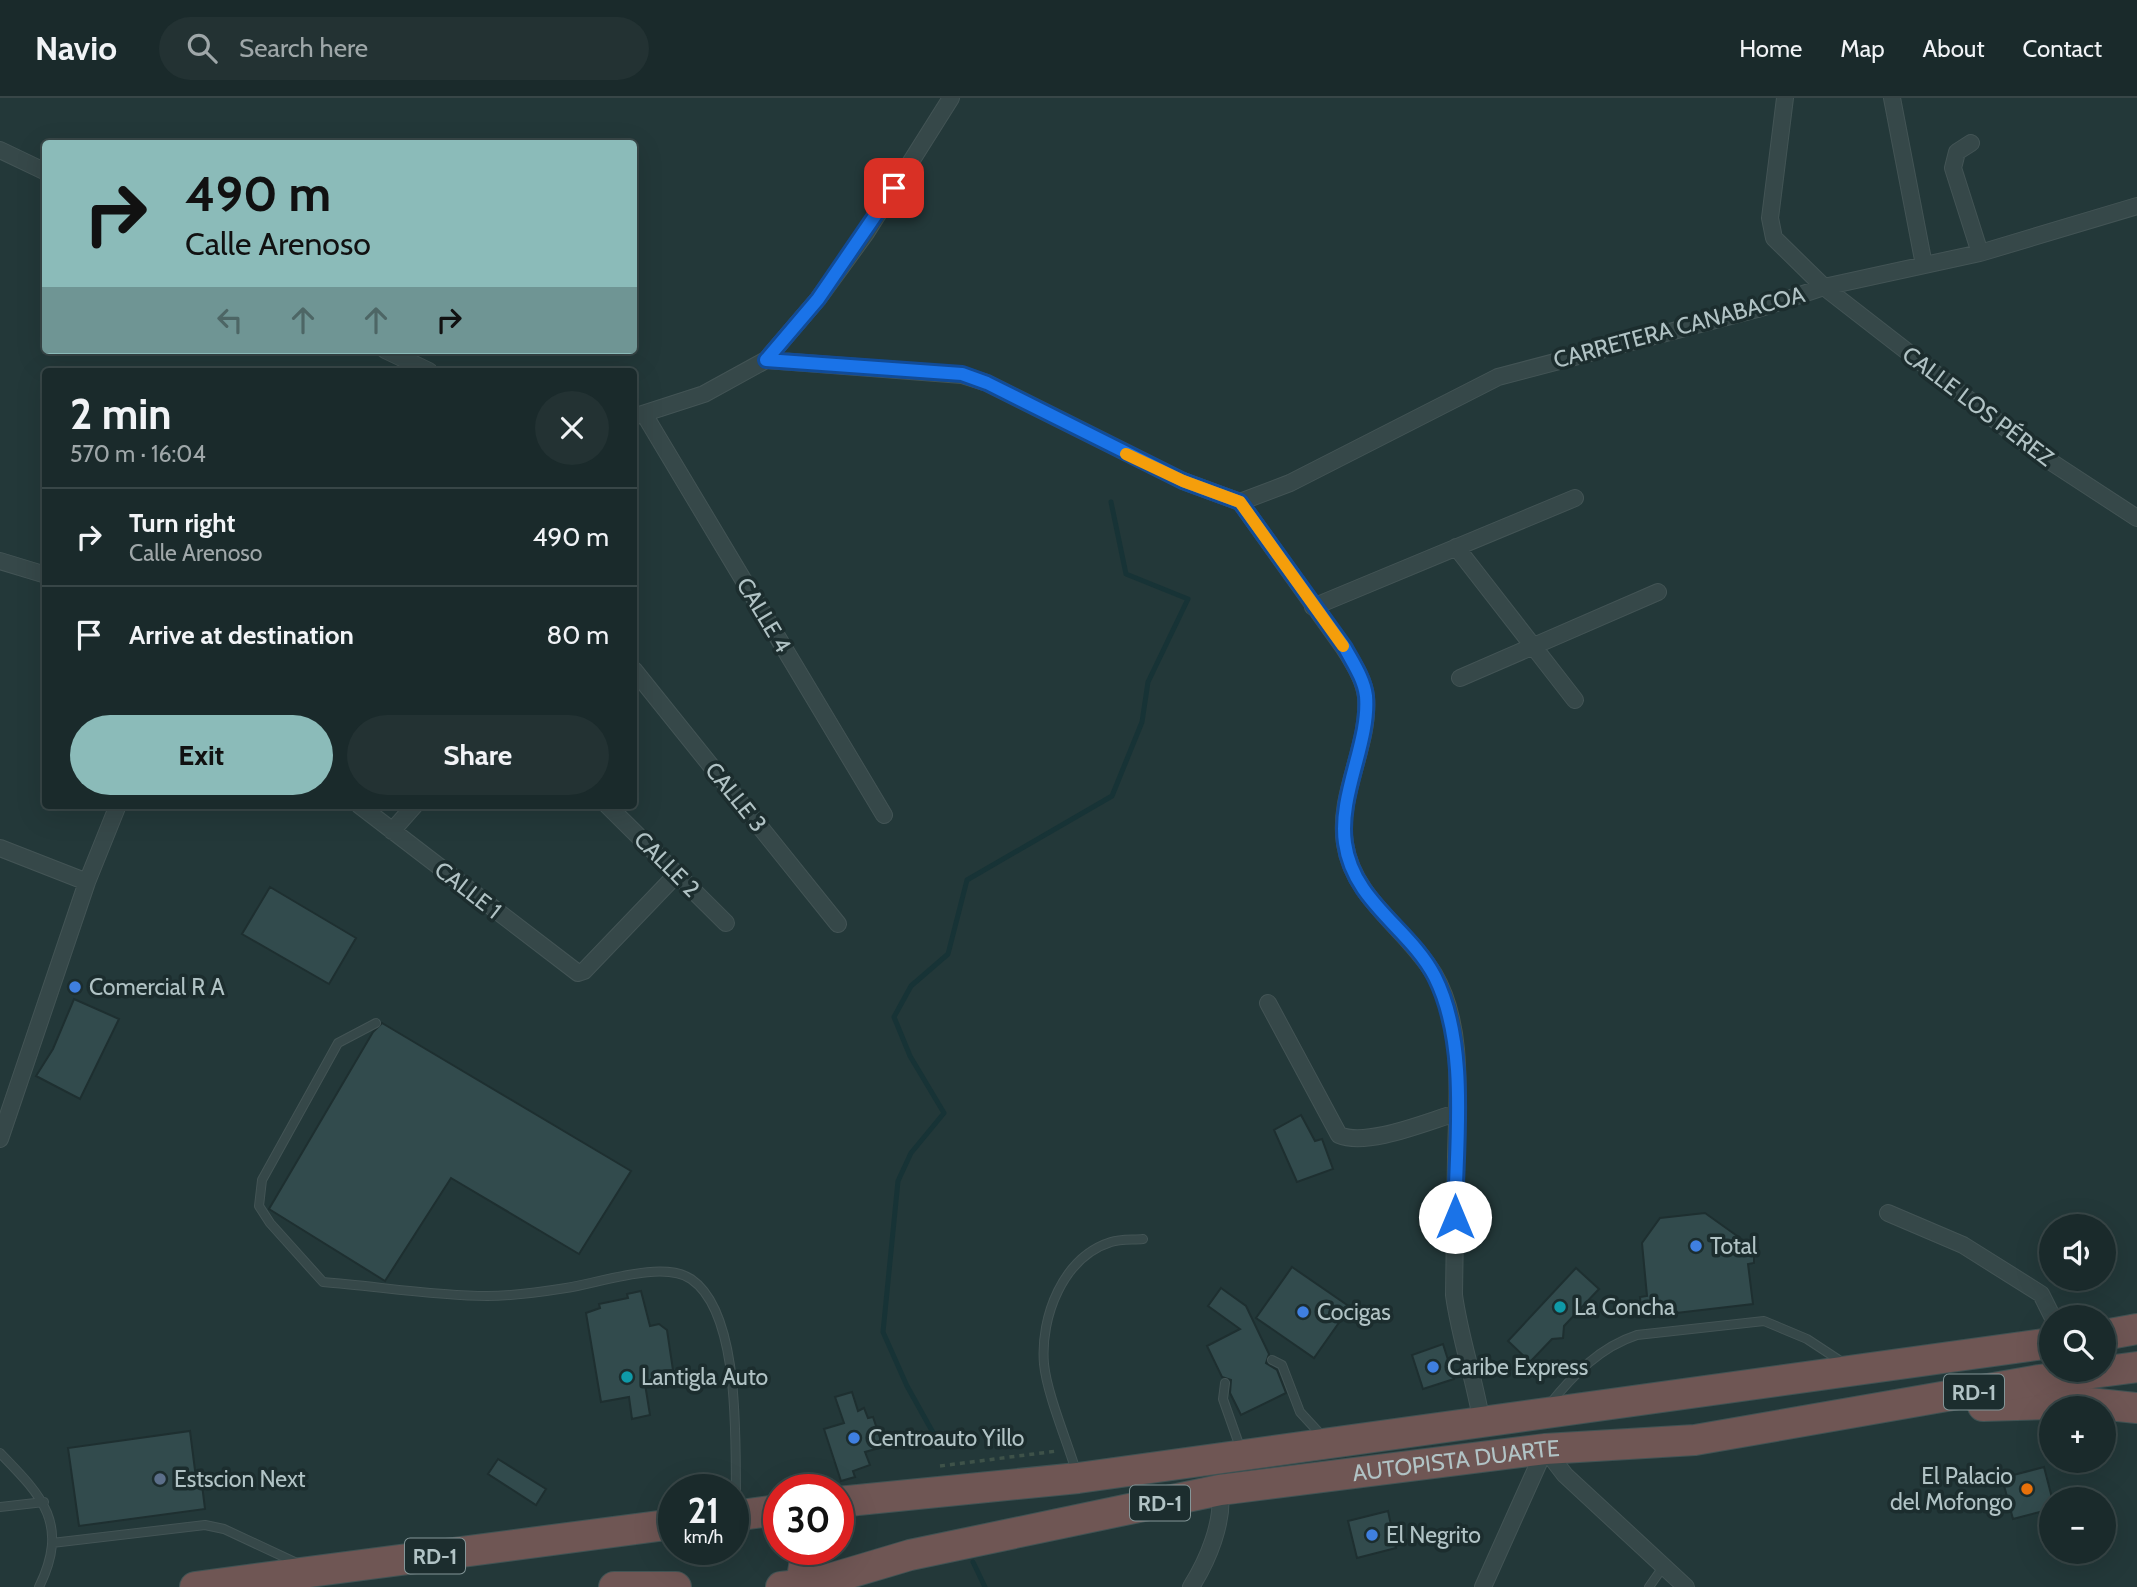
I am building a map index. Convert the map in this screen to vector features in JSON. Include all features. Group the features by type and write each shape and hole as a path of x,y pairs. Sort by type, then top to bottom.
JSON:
{"highway":[{"path":"2116,1333 2137,1329"},
{"name":"AUTOPISTA DUARTE","path":"854,1500 1078,1478 2039,1345"},
{"name":"AUTOPISTA DUARTE","path":"803,1583 909,1555 1220,1490 1545,1449 1695,1440 2039,1380 2137,1367"},
{"path":"1811,1420 1990,1405 2089,1403 2137,1408"},
{"name":"RD-1","path":"195,1587 658,1526"},
{"path":"803,1583 805,1565"},
{"path":"803,1583 811,1565"},
{"path":"614,1587 676,1587"}],"street":[{"path":"638,415 704,394 766,360 818,299 866,233 951,98"},
{"name":"CALLE LOS PÉREZ","path":"1785,98 1770,227 1774,238 1824,287 2039,454 2137,518"},
{"path":"1892,98 1924,265"},
{"path":"1971,144 1957,152 1953,169 1980,253"},
{"path":"0,150 42,170"},
{"name":"CARRETERA CANABACOA","path":"1240,502 1290,483 1498,377 1761,308 1824,287 1980,253 2137,206"},
{"path":"393,354 423,368"},
{"path":"766,360 962,374 987,383 1183,481 1240,502 1345,648 1366,696 1344,816 1345,843 1351,868 1368,898 1434,974 1450,1011 1456,1113 1454,1295 1482,1424"},
{"name":"CALLE 4","path":"638,415 884,815"},
{"path":"1313,607 1575,498"},
{"path":"1456,547 1575,700"},
{"path":"0,561 42,574"},
{"path":"1460,678 1658,592"},
{"name":"CALLE 3","path":"637,674 838,924"},
{"path":"0,1139 86,882 116,809"},
{"name":"CALLE 1","path":"364,809 578,973 584,971 677,874"},
{"path":"392,831 411,809"},
{"name":"CALLE 2","path":"611,809 726,923"},
{"path":"0,848 86,882"},
{"path":"1268,1003 1339,1135 1350,1139 1366,1138 1456,1113"},
{"path":"1888,1213 1964,1245 2041,1294 2046,1305"},
{"path":"1483,1587 1545,1449 1565,1475 1686,1587"},
{"path":"1191,1587 1205,1565 1222,1506 1220,1490"}],"lane":[{"path":"376,1023 338,1043 262,1180 259,1206 270,1223 323,1282 487,1296 564,1288 667,1270 690,1279 705,1293 720,1319 734,1402 736,1474"},
{"path":"1078,1478 1044,1366 1044,1341 1051,1307 1067,1276 1085,1254 1112,1241 1143,1239"},
{"path":"1542,1414 1568,1382 1602,1352 1619,1341 1637,1335 1764,1321 1807,1339 1856,1371"},
{"path":"1272,1360 1282,1365 1300,1412 1329,1444"},
{"path":"1225,1383 1223,1399 1243,1456"},
{"path":"0,1453 44,1502 52,1543 39,1587"},
{"path":"0,1507 44,1502"},
{"path":"52,1543 205,1525 248,1538 317,1573"},
{"path":"1649,1587 1664,1567"}],"building":[{"path":"270,887 356,938 329,984 242,934"},
{"path":"74,999 119,1019 80,1099 36,1076 53,1049"},
{"path":"382,1023 631,1171 579,1254 451,1178 385,1281 269,1209 373,1032"},
{"path":"1301,1115 1315,1141 1322,1139 1333,1169 1297,1182 1274,1130"},
{"path":"1705,1213 1754,1248 1754,1263 1748,1264 1753,1304 1642,1317 1640,1297 1647,1296 1642,1243 1660,1218"},
{"name":"Cocigas","path":"1292,1267 1350,1307 1314,1358 1256,1318"},
{"name":"La Concha","path":"1576,1268 1599,1289 1564,1326 1563,1338 1552,1339 1530,1362 1508,1341"},
{"name":"Cocigas","path":"1221,1288 1246,1306 1269,1354 1266,1363 1277,1370 1286,1393 1241,1415 1230,1393 1231,1380 1222,1377 1207,1346 1240,1329 1208,1306"},
{"name":"Lantigla Auto","path":"641,1291 650,1326 659,1324 667,1330 673,1370 657,1371 659,1382 645,1384 650,1415 632,1419 629,1397 601,1402 586,1313 600,1308 599,1304 628,1298 627,1294"},
{"name":"Caribe Express","path":"1443,1344 1454,1379 1423,1389 1412,1355"},
{"name":"Centroauto Yillo","path":"852,1392 858,1411 864,1408 868,1418 873,1417 883,1447 865,1452 870,1465 853,1471 854,1474 839,1474 824,1429 844,1423 835,1397"},
{"name":"Estscion Next","path":"190,1431 196,1478 201,1477 205,1509 79,1526 68,1448"},
{"path":"498,1459 546,1489 536,1505 488,1474"},
{"name":"El Palacio del Mofongo","path":"2039,1468 2039,1473 2046,1473 2049,1487 2039,1487 2039,1512 2013,1519 2002,1478"},
{"name":"El Negrito","path":"1388,1511 1396,1548 1357,1558 1348,1521"}],"waterway":[{"path":"936,1438 907,1386 883,1332 898,1181 911,1153 944,1113 910,1056 894,1017 911,986 948,954 967,880 1112,796 1142,722 1148,682 1188,599 1126,574 1111,502"},
{"path":"973,1562 985,1587"}],"slow traffic":[{"path":"1126,454 1183,481 1240,502 1343,646"}],"place":[{"name":"Comercial R A","path":"75,987"},
{"name":"Total","path":"1696,1246"},
{"name":"La Concha","path":"1560,1307"},
{"name":"Cocigas","path":"1303,1312"},
{"name":"Caribe Express","path":"1433,1367"},
{"name":"Lantigla Auto","path":"627,1377"},
{"name":"Centroauto Yillo","path":"854,1438"},
{"name":"Estscion Next","path":"160,1479"},
{"name":"El Palacio del Mofongo","path":"2027,1489"},
{"name":"El Negrito","path":"1372,1535"}],"route":[{"path":"894,188 866,233 818,299 766,360 909,368 962,374 987,383 1033,409 1183,481 1240,502 1345,648 1366,696 1344,816 1345,843 1351,868 1368,898 1434,974 1450,1011 1457,1093 1455,1217"}]}
